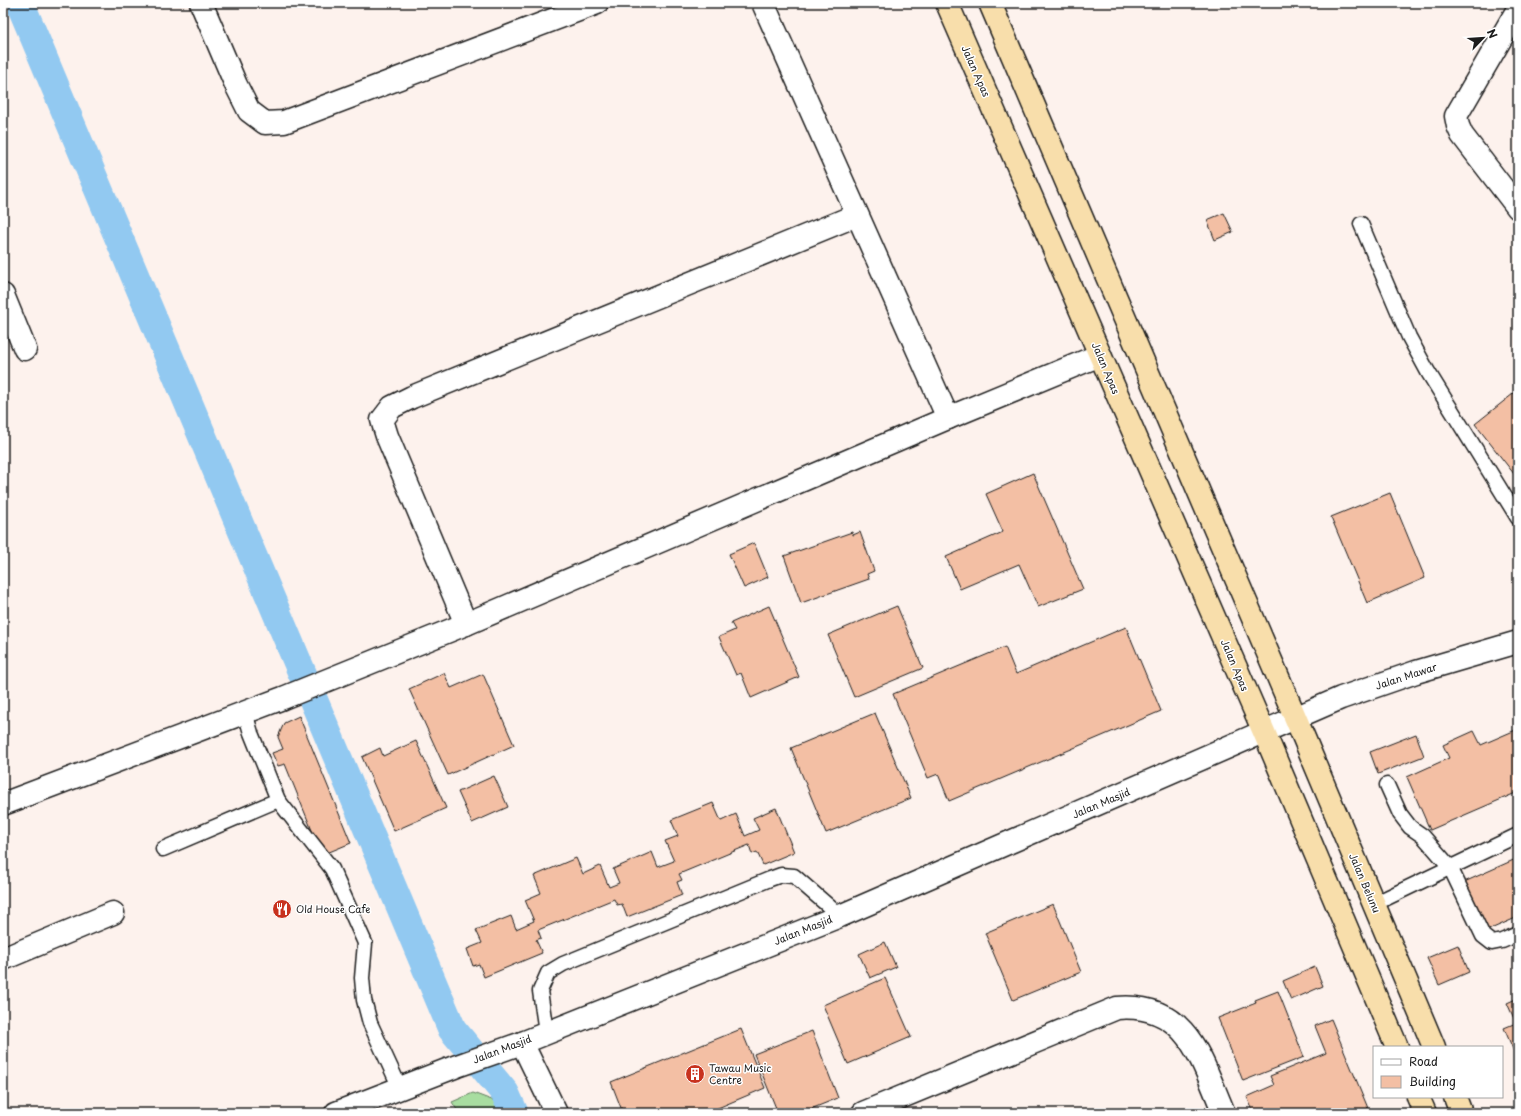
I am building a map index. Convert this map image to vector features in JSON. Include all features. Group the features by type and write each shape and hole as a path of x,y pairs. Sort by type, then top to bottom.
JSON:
{"highway":[{"name":"Jalan Apas","path":"947,3 1264,732"},
{"path":"990,3 1296,718"},
{"name":"Jalan Belunu","path":"1296,718 1434,1046"},
{"path":"1264,732 1397,1046"},
{"path":"1418,1098 1425,1113"},
{"path":"1455,1098 1461,1113"}],"street":[{"path":"201,3 236,85 249,111 265,123 284,122 597,3"},
{"path":"763,3 948,418"},
{"path":"1518,9 1456,116 1462,135 1518,208"},
{"path":"466,624 386,436 382,420 392,407 412,397 857,215"},
{"path":"3,295 25,349"},
{"path":"3,804 322,683 466,624 948,418 1100,355"},
{"name":"Jalan Mawar","path":"1264,732 1341,698 1416,672 1518,642"},
{"name":"Jalan Masjid","path":"336,1113 457,1066 522,1043 546,1032 840,916 1264,732"},
{"path":"3,959 113,913"},
{"path":"863,1113 902,1106 1117,1008 1133,1007 1155,1011 1171,1020 1185,1032 1197,1050 1224,1113"},
{"path":"522,1043 556,1113"}],"lane":[{"path":"1361,224 1409,337 1428,372 1518,518"},
{"path":"245,712 251,733 278,800 332,869 365,944 362,978 364,1000 370,1023 400,1088"},
{"path":"1386,785 1400,814 1410,827 1423,836 1450,867 1483,936 1492,943 1502,942 1518,934"},
{"path":"164,848 278,800"},
{"path":"1374,904 1518,834"},
{"path":"546,1032 540,991 548,973 563,964 770,879 781,875 794,876 840,916"}],"green space":[{"path":"473,1093 497,1102 502,1113 459,1113 452,1102"}],"building":[{"path":"1224,213 1233,232 1215,240 1207,220"},
{"path":"1518,390 1518,479 1475,424"},
{"path":"1033,473 1083,589 1038,607 1019,564 960,589 946,557 1003,532 986,494"},
{"path":"1390,493 1425,578 1367,603 1331,517"},
{"path":"852,532 853,535 860,532 874,571 867,574 869,579 801,603 784,556"},
{"path":"754,543 768,577 744,588 729,554"},
{"path":"769,606 799,677 751,698 741,673 736,675 719,637 735,630 731,623"},
{"path":"897,606 923,668 854,697 828,635"},
{"path":"1126,627 1161,711 949,801 938,774 928,778 893,694 1005,647 1016,674"},
{"path":"444,673 451,688 483,674 514,745 448,775 409,689"},
{"path":"875,713 911,798 826,833 791,748"},
{"path":"299,716 351,843 322,855 285,764 278,766 272,753 283,749 278,737 284,723"},
{"path":"1518,729 1518,792 1430,830 1407,777 1449,758 1443,745 1474,731 1481,745"},
{"path":"1416,734 1424,756 1378,774 1370,752"},
{"path":"416,741 446,808 394,831 362,757 380,748 383,756"},
{"path":"494,776 508,807 472,823 458,792"},
{"path":"713,803 721,821 736,814 745,836 759,830 753,818 776,808 794,852 763,865 757,852 752,854 749,845 679,874 682,880 677,882 682,895 627,917 622,904 617,905 614,899 538,930 541,938 536,940 542,953 484,977 479,964 473,966 467,949 482,943 476,930 511,916 516,929 534,921 525,900 541,893 534,876 576,858 583,874 600,866 609,887 619,883 613,869 652,852 658,867 674,861 665,841 678,836 671,820"},
{"path":"1518,858 1518,917 1484,932 1462,883"},
{"path":"1053,904 1081,972 1013,1000 985,933"},
{"path":"885,942 896,967 870,978 859,954"},
{"path":"1458,945 1469,972 1439,985 1427,958"},
{"path":"1315,967 1323,986 1291,1000 1283,981"},
{"path":"885,978 911,1037 848,1064 823,1005"},
{"path":"1278,991 1304,1057 1243,1081 1218,1018 1256,1003 1255,1000"},
{"path":"1518,998 1518,1061 1504,1028 1516,1023 1507,1003"},
{"path":"1331,1019 1370,1113 1254,1113 1247,1097 1274,1085 1270,1076 1326,1053 1315,1026"},
{"name":"Tawau Music Centre","path":"741,1029 765,1088 706,1113 623,1113 611,1082"},
{"path":"812,1031 838,1098 801,1113 778,1113 754,1054"}],"waterway":[{"path":"20,3 452,1029 505,1093 514,1113"}],"place":[{"name":"Old House Cafe","path":"282,909"},
{"name":"Tawau Music Centre","path":"695,1074"}]}
